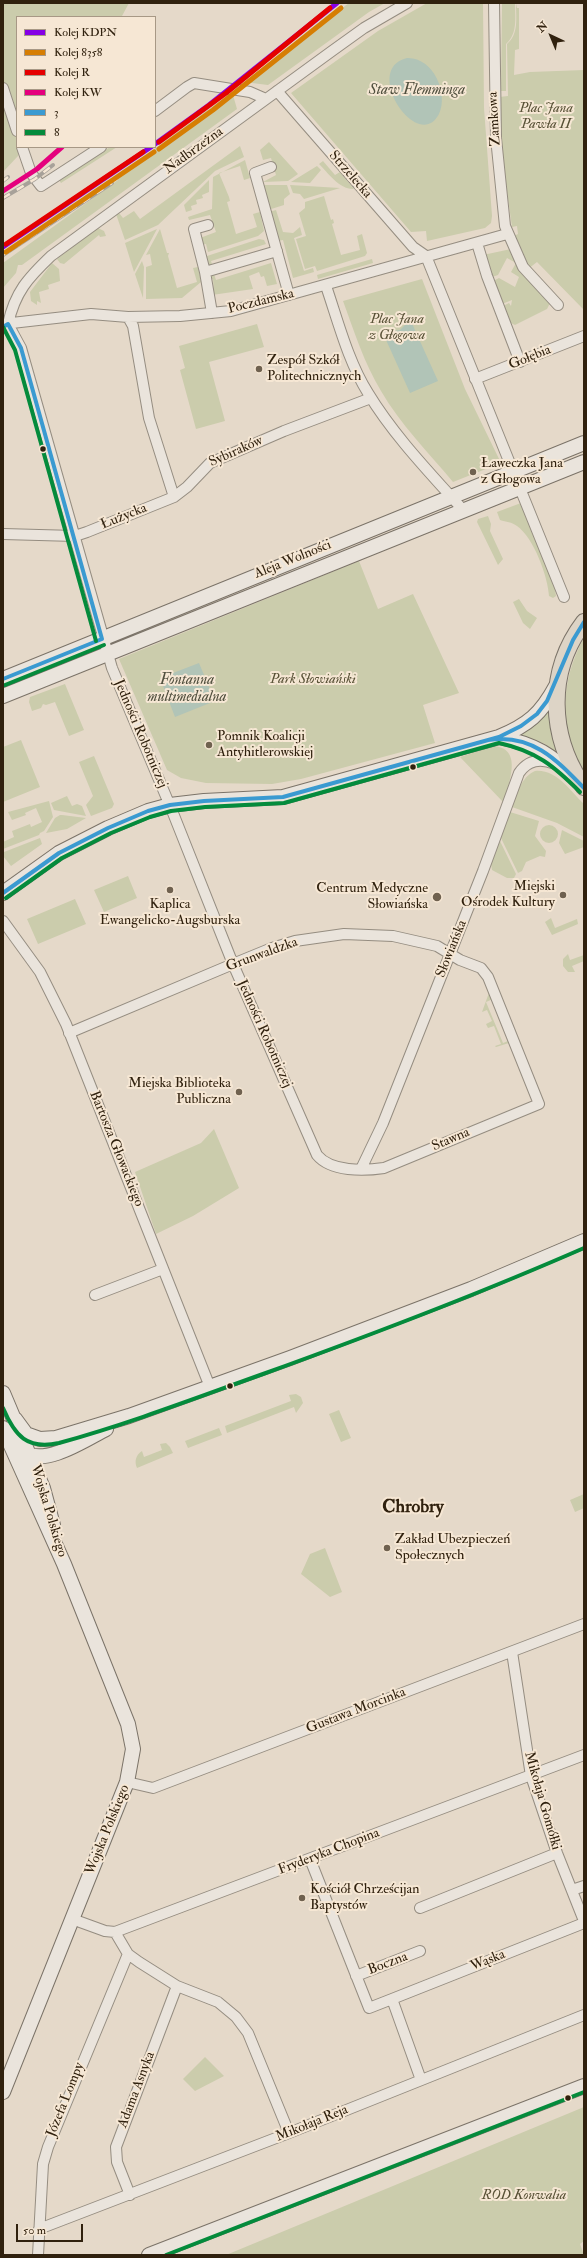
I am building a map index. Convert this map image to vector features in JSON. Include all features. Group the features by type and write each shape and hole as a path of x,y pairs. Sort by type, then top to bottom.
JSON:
{"main road":[{"path":"584,622 569,649 556,686 557,713 564,750 575,774 584,787"}],"street":[{"name":"Nadbrzeżna","path":"5,325 18,293 51,256 364,28 407,3"},
{"name":"Zamkowa","path":"494,3 496,138 504,226 507,234"},
{"path":"156,110 190,84 198,83 239,90 266,99"},
{"path":"3,88 16,129"},
{"name":"Strzelecka","path":"277,91 413,247 426,256"},
{"path":"22,148 31,173 41,186 99,148"},
{"path":"271,167 255,173 289,295"},
{"path":"208,225 194,229 205,272 212,313"},
{"name":"Poczdamska","path":"5,325 90,314 128,317 212,313 231,310 326,286 426,256 507,234"},
{"path":"507,234 523,267 558,305"},
{"path":"477,243 484,269 520,362"},
{"path":"205,272 277,251"},
{"path":"426,256 564,597"},
{"path":"326,286 360,379 371,398 450,496 464,511"},
{"path":"128,317 133,326 149,418 174,497"},
{"name":"Jedności Robotniczej","path":"5,325 17,338 21,348 75,536 102,639 233,964 317,1155 325,1163 332,1166 361,1169"},
{"name":"Gołębia","path":"475,379 584,336"},
{"name":"Sybiraków","path":"174,497 187,487 210,463 284,431 371,398"},
{"name":"Aleja Wolności","path":"3,678 584,443"},
{"name":"Aleja Wolności","path":"3,696 584,462"},
{"name":"Łużycka","path":"75,536 174,497"},
{"path":"3,534 75,536"},
{"path":"3,893 39,866 85,839 134,817 170,805 204,801 283,797 499,737 527,724 541,711 556,686"},
{"path":"499,737 520,741 537,747 563,767 584,787"},
{"name":"Słowiańska","path":"361,1169 383,1123 451,953 519,773 523,768 535,760 544,760 563,767"},
{"name":"Bartosza Głowackiego","path":"3,921 40,972 70,1033 210,1387"},
{"name":"Grunwaldzka","path":"70,1033 272,948 295,941 344,934 369,933 409,938 437,946 451,953 460,960 481,968 488,977 539,1104"},
{"name":"Stawna","path":"361,1169 375,1170 392,1165 539,1104"},
{"path":"31,1457 42,1446 56,1438 129,1416 210,1387 471,1289 584,1241"},
{"path":"95,1295 163,1269"},
{"name":"Wojska Polskiego","path":"3,1392 16,1419 31,1457 36,1487"},
{"path":"3,1427 20,1449 31,1457 47,1456 62,1451 129,1416"},
{"path":"16,1419 23,1430 33,1438 56,1438"},
{"name":"Wojska Polskiego","path":"3,1427 36,1487 64,1564 128,1724 133,1749 128,1782 3,2092"},
{"path":"36,1487 47,1467 62,1451"},
{"name":"Gustawa Morcinka","path":"128,1782 153,1788 584,1624"},
{"name":"Mikołaja Gomółki","path":"512,1652 532,1776 557,1853 584,1922"},
{"name":"Fryderyka Chopina","path":"115,1932 532,1776 584,1755"},
{"path":"420,1908 557,1853"},
{"path":"310,1859 356,1976"},
{"path":"572,1890 584,1886"},
{"path":"72,1919 105,1931 115,1932 128,1954 177,1986 218,2002 236,2017 248,2033 289,2134"},
{"name":"Wąska","path":"356,1976 369,2008 584,1922"},
{"name":"Boczna","path":"356,1976 420,1951"},
{"name":"Józefa Lompy","path":"38,2255 43,2164 48,2147 128,1954"},
{"name":"Adama Asnyka","path":"130,2195 117,2162 116,2147 177,1986"},
{"path":"392,1999 421,2080"},
{"name":"Mikołaja Reja","path":"39,2229 289,2134 584,2016"},
{"path":"149,2255 584,2086"}],"green space":[{"path":"3,3 129,3 122,16 16,16 16,148 19,148 18,156 3,172"},
{"path":"349,3 385,3 369,12 268,85 252,83 241,84"},
{"path":"427,3 483,3 484,108 492,216 491,223 485,228 427,241 426,231 411,232 291,93 378,31"},
{"path":"502,3 515,3 514,30 510,40 506,44 506,91 501,91"},
{"name":"Plac Jana Pawła II","path":"516,3 517,8 519,8 519,49 515,50 514,75 530,72 584,70 584,310 537,262 528,269 514,236 518,234 517,226 512,227 502,156 499,97 508,96 507,44 511,40 515,31"},
{"path":"229,94 233,95 237,109 22,265 18,265 16,273 3,288 3,263 118,180 116,177"},
{"path":"269,142 298,174 288,181 263,182 276,175 271,158 263,160 260,150"},
{"path":"240,146 244,157 215,171 158,225 125,240 116,214 119,213 123,218 134,211 140,219"},
{"path":"108,148 115,148 61,183 59,180"},
{"path":"245,160 250,178 244,180 240,166 223,172"},
{"path":"323,161 335,175 340,172 354,189 349,189 339,184 319,164"},
{"path":"317,166 321,170 310,183 291,182"},
{"path":"219,174 229,197 230,201 227,202 236,234 257,227 253,214 260,212 264,231 258,236 208,252 206,244 200,245 200,238 216,232 210,215 189,220 188,217 212,209 213,177"},
{"path":"209,180 209,192 202,195 203,198 196,200 197,204 191,206 192,210 186,212 184,205"},
{"path":"262,185 287,185 290,194 284,199 284,205 268,210"},
{"path":"290,185 340,188 304,199 300,194 293,193"},
{"path":"324,196 331,220 333,219 334,223 332,224 341,255 360,250 357,236 362,234 367,253 365,256 317,271 315,266 305,269 296,239 306,236 299,213 305,208 305,202"},
{"path":"276,210 283,232 293,233 300,227 302,235 294,238 304,271 313,268 314,272 293,278 283,240 278,241 269,212"},
{"path":"98,228 104,231 106,236 100,237 99,235 64,264 60,263 57,259"},
{"path":"157,229 134,272 125,243"},
{"path":"160,229 167,253 169,253 168,256 177,288 197,282 193,268 198,267 201,282 182,298 146,299 146,267 152,265 150,254 146,255"},
{"path":"259,239 264,240 266,244 211,261 213,267 207,268 204,257"},
{"path":"511,249 550,303 547,309 515,325 509,322 503,306 509,303 511,306 512,300 502,304 493,281 499,278 515,287 519,277 511,272 516,263 507,258 498,275 492,277 483,255"},
{"path":"372,259 373,263 318,279 317,275"},
{"path":"142,261 144,267 143,298 135,274"},
{"path":"52,263 59,269 60,281 48,285 49,289 39,292 41,303 37,301 37,305 31,301 30,292"},
{"path":"271,263 277,284 267,286 264,276 261,277 259,272 249,276 253,289 212,295 214,293 213,279 209,280 208,275 214,274 216,280"},
{"name":"Plac Jana z Głogowa","path":"422,279 465,389 501,463 453,482 406,427 381,391 364,358 343,301"},
{"path":"257,324 264,347 209,362 225,421 196,429 180,370 185,368 179,346"},
{"path":"521,503 555,589 556,596 553,598 549,596 543,569 529,539 515,525 500,520 497,512"},
{"path":"488,516 491,524 490,531 503,559 498,565 477,522 478,519"},
{"name":"Park Słowiański","path":"359,561 378,609 413,594 459,693 423,705 435,743 301,779 272,784 206,783 181,778 167,770 119,659"},
{"path":"519,599 527,611 537,618 530,629 523,623 513,602"},
{"path":"584,638 584,772 570,740 566,723 565,705 570,671"},
{"path":"65,684 84,730 69,736 55,702 46,705 43,704 41,708 32,711 29,702 30,697"},
{"path":"548,711 558,751 556,752 545,744 521,735 538,723"},
{"path":"21,740 40,787 3,802 3,747"},
{"path":"494,746 503,749 509,754 511,760 511,777 504,803 460,757"},
{"path":"94,756 114,804 112,808 91,816 86,805 93,796 79,762"},
{"path":"535,771 550,773 556,777 584,804 584,837 557,823 512,807 518,791 526,777"},
{"path":"67,796 72,806 77,804 82,806 86,816 54,810 51,803"},
{"path":"49,801 53,817 44,831 39,835 3,849 3,842 14,837 12,831 30,824 31,827 42,822 36,808 25,813 26,815 12,820 8,812"},
{"path":"510,812 539,821 535,836 546,851 545,857 540,856 526,862 522,871 518,873 501,838"},
{"path":"60,815 86,818 67,829 46,833 55,818"},
{"path":"549,825 553,826 557,830 557,838 553,842 549,843 545,842 541,838 540,834 541,830 545,826"},
{"path":"562,830 584,841 584,847 565,854 559,843"},
{"path":"40,838 42,844 11,866 3,856 4,852"},
{"path":"500,841 516,874 514,878 507,878 492,870 491,864"},
{"path":"128,876 137,898 104,912 94,890"},
{"path":"75,899 86,924 38,944 27,919"},
{"path":"551,918 555,928 577,919 578,924 552,935 545,922"},
{"path":"568,954 570,960 584,955 584,961 572,966 575,972 568,972 563,966 563,959"},
{"path":"490,990 493,999 486,1002 503,1043 508,1041 509,1043 496,1047 495,1046 501,1044 494,1026 488,1028 486,1024 492,1021 487,1010 482,1012"},
{"path":"214,1129 239,1188 193,1216 156,1234 135,1172 201,1143"},
{"path":"296,1394 301,1397 303,1403 296,1413 294,1407 227,1433 225,1426 291,1401 289,1395"},
{"path":"339,1410 351,1438 341,1442 329,1414"},
{"path":"219,1428 222,1435 188,1448 185,1441"},
{"path":"166,1443 173,1453 137,1468 137,1456 142,1451 144,1457 162,1450 160,1444"},
{"path":"584,1494 584,1508 575,1512 570,1500"},
{"path":"325,1548 342,1592 330,1597 301,1574 310,1554"},
{"path":"205,2057 224,2076 195,2091 183,2079"},
{"name":"ROD Konwalia","path":"584,2107 584,2241 580,2244 584,2255 226,2255"}],"water":[{"name":"Staw Flemminga","path":"407,58 416,59 424,63 431,70 440,87 442,106 439,114 430,124 419,124 408,117 398,105 391,91 390,77 394,65"},
{"path":"410,319 438,381 410,393 382,331 390,328 393,331 400,330 405,325 405,321"},
{"name":"Fontanna multimedialna","path":"199,663 215,701 175,717 160,678"}],"railway":[{"path":"3,198 35,179 53,165"},
{"path":"3,181 8,177"},
{"path":"3,255 112,183"}],"rail line":[{"name":"KDPN","path":"156,143 209,105 337,3"},
{"name":"R","path":"159,142 226,93 330,8"},
{"name":"8358","path":"159,149 213,110 341,8"},
{"name":"KW","path":"3,191 37,169 61,148"},
{"name":"KDPN","path":"3,247 150,148"},
{"name":"R","path":"6,244 143,152"},
{"name":"8358","path":"6,252 154,152"}],"transit line":[{"name":"3","path":"3,327 8,324 21,348 102,639 3,679"},
{"name":"8","path":"3,327 15,350 96,641"},
{"name":"3","path":"3,893 59,853 108,828 148,811 170,805 204,801 283,797 499,737 521,726 537,714 547,701 573,640 584,622"},
{"name":"8","path":"5,685 104,645"},
{"name":"3","path":"488,740 517,740 530,744 553,758 584,788"},
{"name":"8","path":"6,898 62,858 111,833 150,817 171,811 205,807 284,803 499,743 524,750 544,761 562,774 580,792"},
{"name":"8","path":"3,1408 12,1426 24,1439 38,1444 48,1445 59,1443 111,1428 425,1314 584,1248"},
{"name":"8","path":"166,2255 584,2092"}],"place":[{"name":"Zespół Szkół Politechnicznych","path":"259,369"},
{"name":"Ławeczka Jana z Głogowa","path":"473,472"},
{"name":"Pomnik Koalicji Antyhitlerowskiej","path":"209,745"},
{"name":"Kaplica Ewangelicko-Augsburska","path":"170,890"},
{"name":"Miejski Ośrodek Kultury","path":"563,895"},
{"name":"Centrum Medyczne Słowiańska","path":"437,897"},
{"name":"Miejska Biblioteka Publiczna","path":"239,1092"},
{"name":"Zakład Ubezpieczeń Społecznych","path":"387,1548"},
{"name":"Kościół Chrześcijan Baptystów","path":"302,1898"}],"district":[{"name":"Chrobry","path":"413,1508"}]}
